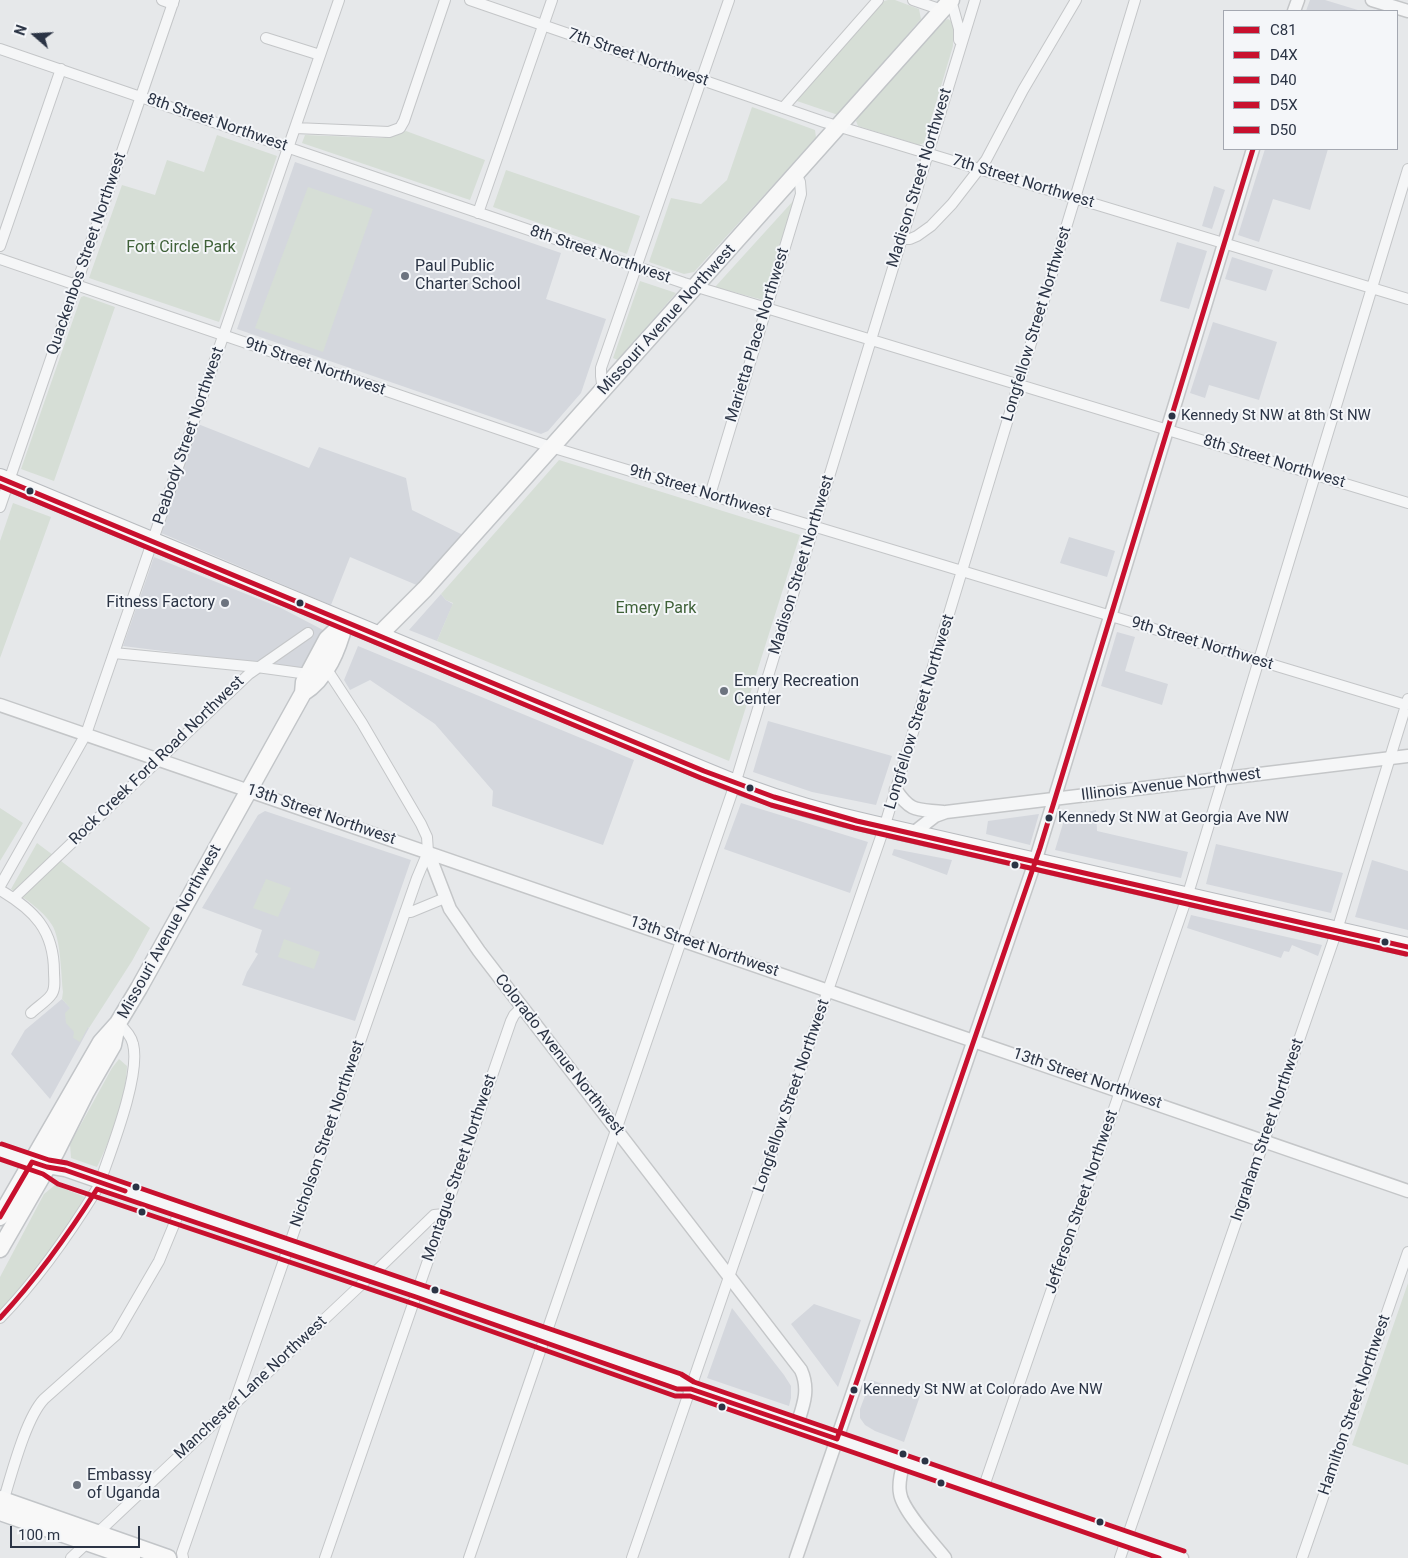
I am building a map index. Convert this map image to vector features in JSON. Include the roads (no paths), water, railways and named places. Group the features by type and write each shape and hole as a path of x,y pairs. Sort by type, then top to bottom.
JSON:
{"highway":[{"path":"4,480 735,784 810,809 884,828 1408,947"}],"main road":[{"name":"Missouri Avenue Northwest","path":"378,636 425,588 603,391 949,3"},
{"name":"Missouri Avenue Northwest","path":"303,693 313,686 326,668 339,645 345,622"},
{"name":"Missouri Avenue Northwest","path":"118,1023 250,791 303,693 304,682 327,639 345,622"},
{"path":"0,1217 101,1042 118,1023"},
{"path":"0,1249 48,1167 86,1092 113,1046 118,1023"},
{"path":"0,1258 19,1217"},
{"path":"1,1505 93,1538 168,1558"},
{"path":"93,1538 132,1558"}],"street":[{"path":"162,0 174,2"},
{"name":"Peabody Street Northwest","path":"0,888 86,734 339,0"},
{"path":"295,128 389,132 400,128 445,0"},
{"name":"7th Street Northwest","path":"470,0 839,126 1408,299"},
{"path":"478,213 552,0"},
{"path":"603,391 600,376 601,368 729,0"},
{"path":"783,108 878,0"},
{"path":"913,0 949,3"},
{"name":"Madison Street Northwest","path":"468,1558 735,784 975,0"},
{"path":"901,239 910,239 917,236 931,226 952,204 988,158 1023,90 1076,0"},
{"name":"Longfellow Street Northwest","path":"632,1558 884,828 1135,0"},
{"path":"1372,0 1408,11"},
{"name":"Quackenbos Street Northwest","path":"0,507 4,480 76,285 174,2"},
{"name":"Madison Street Northwest","path":"949,3 959,28 958,51"},
{"path":"266,38 320,56"},
{"name":"8th Street Northwest","path":"0,48 696,287 1408,503"},
{"path":"0,246 61,70"},
{"path":"796,1558 1035,862 1252,150"},
{"name":"Jefferson Street Northwest","path":"983,1490 1187,897 1408,169"},
{"name":"Marietta Place Northwest","path":"710,495 801,194 800,182 796,174"},
{"name":"9th Street Northwest","path":"0,259 551,447 1260,661 1407,702"},
{"name":"Rock Creek Ford Road Northwest","path":"14,898 158,759 257,667 308,633"},
{"path":"114,653 308,674"},
{"name":"Colorado Avenue Northwest","path":"326,668 422,824 427,837 428,852 445,898 460,924 801,1370 805,1380 806,1396 797,1425"},
{"name":"Ingraham Street Northwest","path":"1120,1558 1337,930 1407,702"},
{"name":"13th Street Northwest","path":"0,705 1408,1191"},
{"name":"Illinois Avenue Northwest","path":"912,834 930,819 946,812 1408,756"},
{"path":"896,790 909,806 918,809 946,812"},
{"name":"Nicholson Street Northwest","path":"182,1558 182,1553 405,912 428,852"},
{"path":"0,888 32,912 49,938 53,957 54,990 51,995 31,1012"},
{"path":"405,912 411,912 445,898"},
{"name":"Montague Street Northwest","path":"325,1558 511,1021 522,1007"},
{"name":"Missouri Avenue Northwest","path":"0,1318 21,1296 58,1250 98,1186 121,1120 133,1071 133,1043 127,1031 118,1023"},
{"path":"0,1151 48,1167 60,1177 98,1186 369,1277 678,1388 691,1389 1182,1558"},
{"path":"1,1505 29,1424 36,1410 44,1399 116,1334 159,1261 179,1213"},
{"name":"Manchester Lane Northwest","path":"71,1558 434,1215 444,1214"},
{"name":"Hamilton Street Northwest","path":"1302,1558 1408,1252"},
{"path":"904,1462 900,1482 900,1494 903,1505 945,1558"}],"place":[{"name":"Paul Public Charter School","path":"405,276"},
{"name":"Kennedy St NW at 8th St NW","path":"1172,416"},
{"name":"Fitness Factory","path":"225,603"},
{"name":"Emery Recreation Center","path":"724,691"},
{"name":"Kennedy St NW at Georgia Ave NW","path":"1049,818"},
{"name":"Kennedy St NW at Colorado Ave NW","path":"854,1390"},
{"name":"Embassy of Uganda","path":"77,1485"}],"park label":[{"name":"Fort Circle Park","path":"181,248"},
{"name":"Emery Park","path":"656,609"}]}
